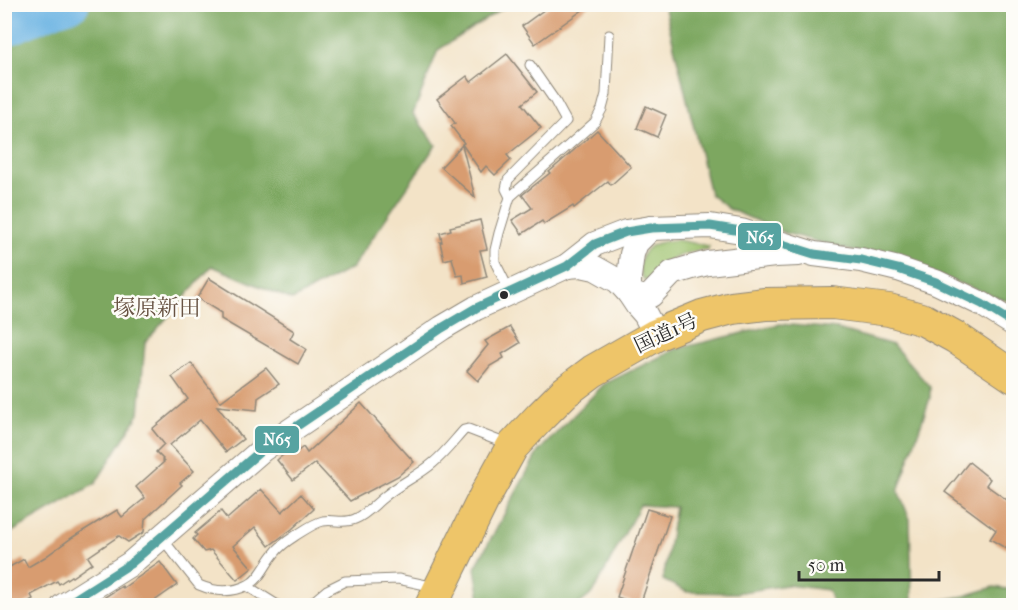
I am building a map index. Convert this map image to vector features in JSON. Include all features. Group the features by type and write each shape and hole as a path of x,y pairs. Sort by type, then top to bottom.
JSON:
{"highway":[{"name":"国道1号","path":"436,597 485,496 512,447 565,392 592,371 645,309 702,316 765,304 832,303 889,310 924,320 955,337 1014,377"}],"street":[{"path":"710,226 720,233 728,245 725,258 720,262"},
{"path":"63,606 130,564 263,449 442,328 476,308 567,266 595,244 626,232 651,228 710,226 741,231 814,254"},
{"path":"645,309 629,277 636,243 651,228"},
{"path":"645,309 672,273 720,262 776,255 814,254 861,260 936,282 982,304 1014,324"},
{"path":"567,266 581,265 595,268 618,281 645,309"}],"lane":[{"path":"510,292 495,262 495,250 510,197 595,122 606,94 609,35"},
{"path":"510,197 506,189 508,180 566,121 530,65"},
{"path":"161,537 199,585 227,591 247,586 258,576 279,548 320,522 356,519 385,495 435,462 464,429 512,447"},
{"path":"308,606 327,590 345,581 398,579 436,597"},
{"path":"247,586 279,606"}],"green space":[{"path":"5,4 508,5 438,50 413,114 436,145 352,268 292,300 212,266 145,343 139,414 95,484 5,536"},
{"path":"664,5 1013,5 1013,303 917,268 785,233 729,209 710,194"},
{"path":"677,240 709,246 708,249 669,261 659,269 651,281 643,279 640,265 646,250 655,244"},
{"path":"780,324 837,329 893,345 930,387 930,398 898,491 910,519 912,605 833,605 828,590 787,585 736,593 687,592 663,580 675,507 640,505 593,593 578,605 481,605 475,568 538,452 604,384 676,349"},
{"path":"994,587 1013,590 1013,605 913,605 964,596"}],"building":[{"path":"552,4 591,4 535,44 522,26"},
{"path":"507,54 537,92 522,104 541,128 507,155 511,160 495,175 486,166 481,172 451,126 455,123 437,99 467,76 471,82"},
{"path":"646,106 666,115 657,137 637,128"},
{"path":"597,130 631,167 611,185 608,181 574,208 573,206 544,224 542,221 522,234 512,220 532,208 522,195"},
{"path":"462,145 475,197 441,167"},
{"path":"480,220 487,249 480,250 487,277 464,283 463,275 457,276 452,258 444,260 440,233 451,230 450,227"},
{"path":"209,278 294,331 290,339 306,349 298,364 221,319 221,313 197,298"},
{"path":"510,327 520,343 502,354 504,358 490,366 478,381 467,371 488,345 485,341"},
{"path":"191,363 220,402 266,368 279,384 258,398 257,410 217,406 243,439 226,452 200,420 170,445 194,471 145,519 144,532 128,542 119,536 88,557 92,563 72,577 59,584 57,581 31,595 33,599 21,606 4,606 4,570 24,559 28,567 117,510 122,517 145,498 136,487 164,462 156,452 164,444 152,429 188,399 172,377"},
{"path":"361,403 414,462 398,476 350,501 315,463 293,480 277,460 294,446 298,451 303,447 307,453"},
{"path":"969,462 990,479 986,485 1014,505 1014,539 1007,549 990,539 996,530 945,492"},
{"path":"261,489 282,512 301,494 314,509 269,546 255,527 233,546 252,568 237,580 211,550 204,552 193,539 197,535 195,533 221,511 227,519"},
{"path":"647,509 670,516 640,605 617,597"},
{"path":"160,562 177,585 147,606 91,606 122,586 123,588"}],"waterway":[{"path":"4,31 73,4"}],"transit line":[{"name":"N65","path":"64,606 130,564 263,449 442,328 476,308 567,266 595,244 626,232 651,228 710,226 741,231 814,254 861,260 898,269 936,282 982,304 1014,324"}],"district":[{"name":"塚原新田","path":"157,308"}]}
